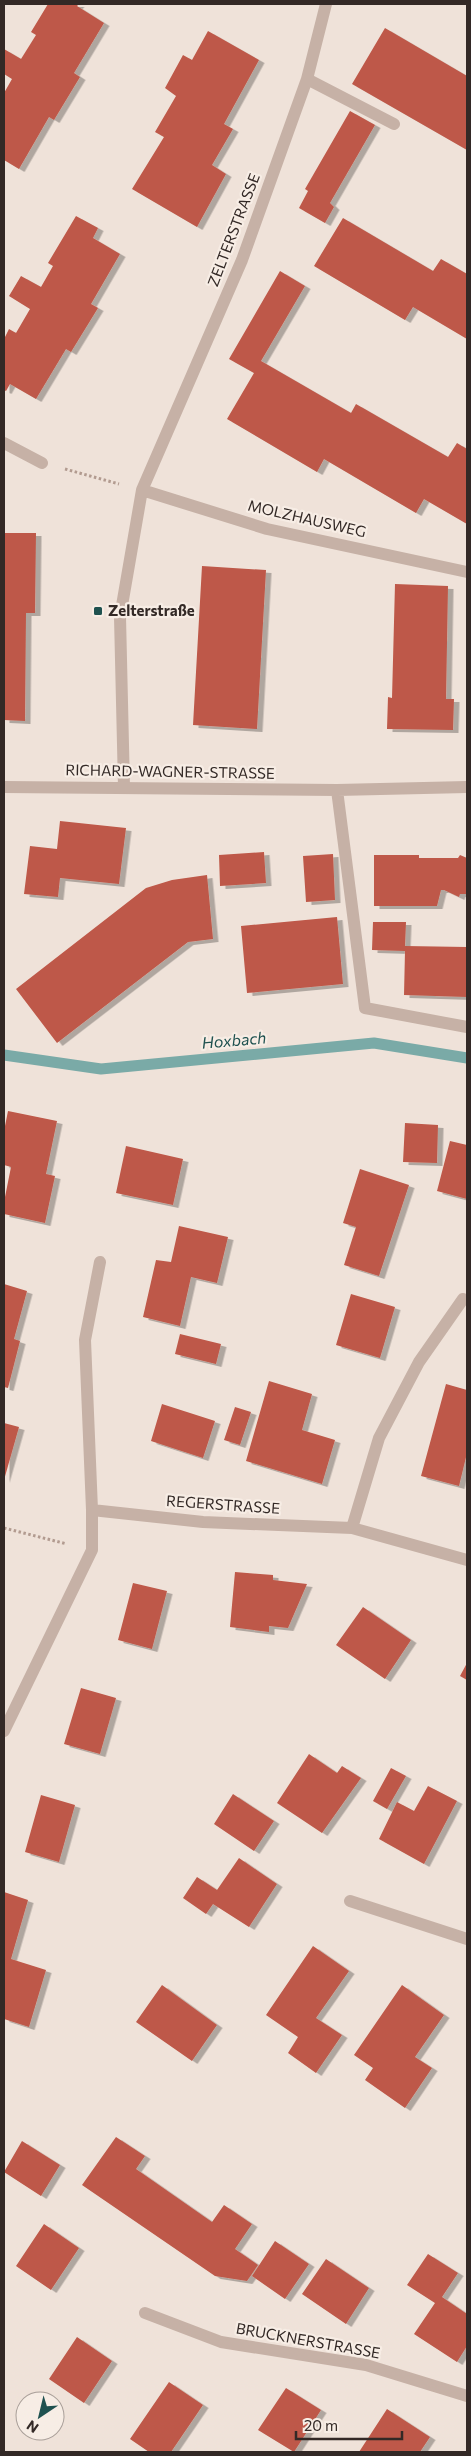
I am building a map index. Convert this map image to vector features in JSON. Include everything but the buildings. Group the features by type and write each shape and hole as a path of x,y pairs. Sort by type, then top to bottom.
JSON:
{"street":[{"name":"ZELTERSTRASSE","path":"124,787 120,617 142,490 242,260 307,79 326,4"},
{"path":"307,79 394,124"},
{"path":"4,443 42,463"},
{"name":"MOLZHAUSWEG","path":"142,490 267,529 467,572"},
{"name":"RICHARD-WAGNER-STRASSE","path":"4,787 337,790 467,787"},
{"path":"337,790 365,1008 467,1027"},
{"path":"4,1731 92,1550 85,1340 100,1262"},
{"path":"352,1528 379,1438 419,1362 464,1299"},
{"name":"REGERSTRASSE","path":"92,1510 203,1522 352,1528 467,1560"},
{"path":"350,1901 467,1939"},
{"name":"BRUCKNERSTRASSE","path":"145,2313 221,2342 366,2365 467,2396"}],"path":[{"path":"42,463 110,482"},
{"path":"4,1528 92,1550"}],"waterway":[{"name":"Hoxbach","path":"4,1055 101,1069 374,1043 467,1058"}],"place":[{"name":"Zelterstraße","path":"98,611"}]}
